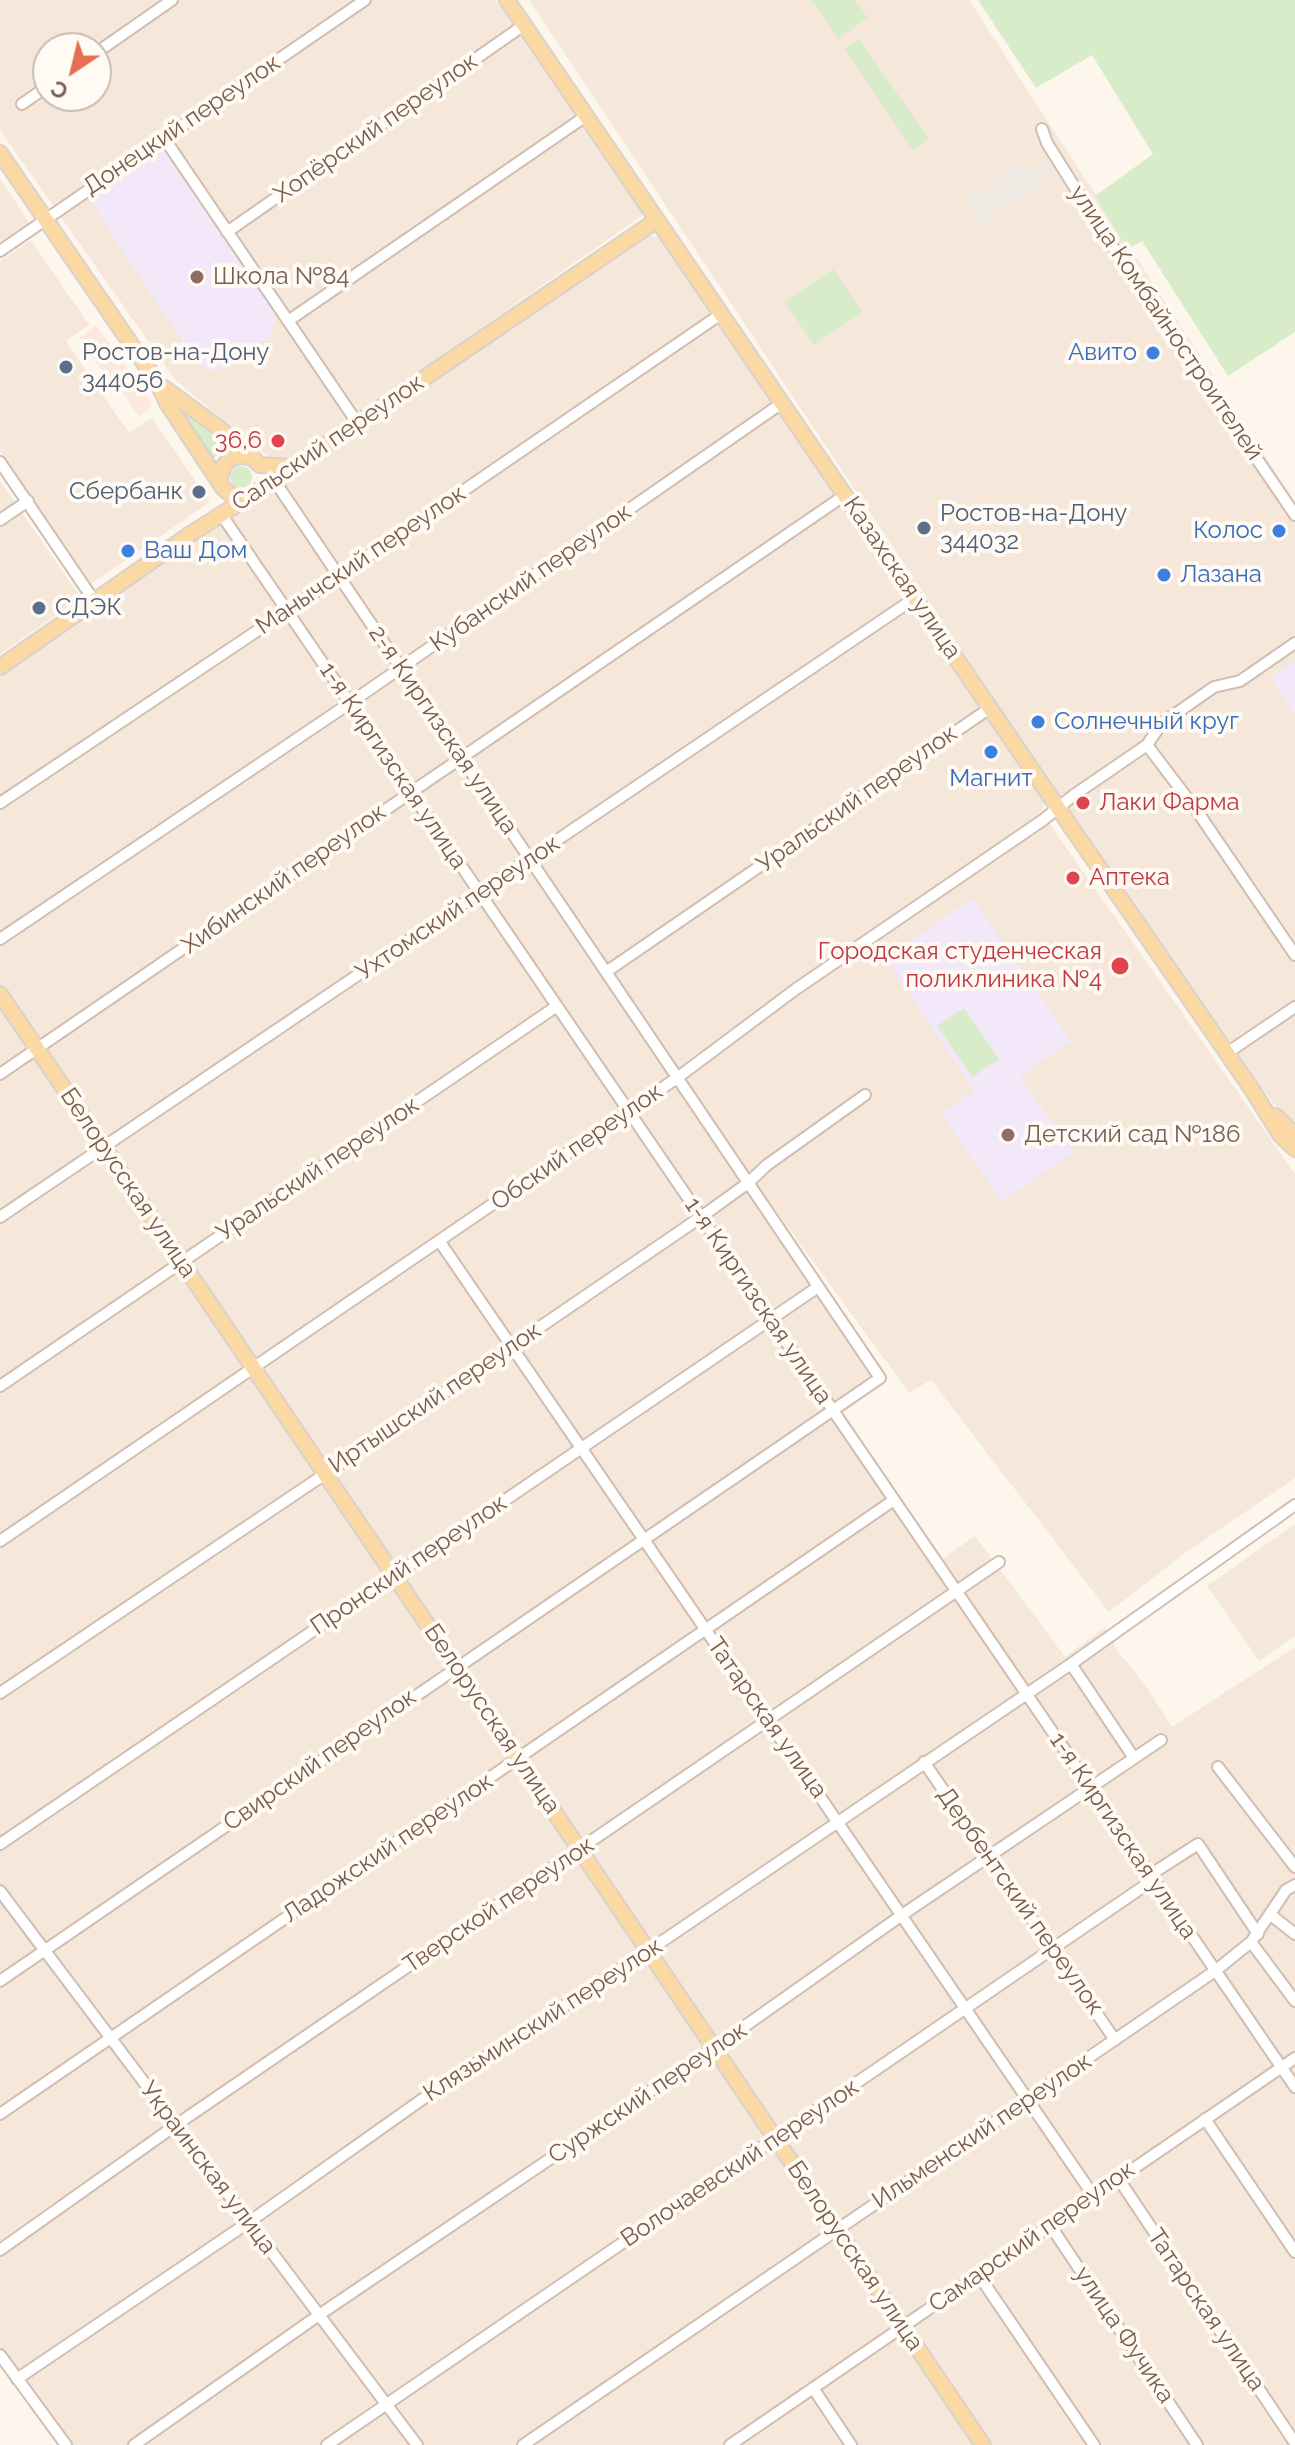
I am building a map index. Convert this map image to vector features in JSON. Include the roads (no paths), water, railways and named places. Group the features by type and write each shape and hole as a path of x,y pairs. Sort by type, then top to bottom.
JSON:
{"main road":[{"name":"Казахская улица","path":"507,0 1057,808 1295,1149"},
{"path":"0,153 157,382 167,403 221,485 234,497 252,496 263,479 257,462 219,428 157,382"},
{"name":"Сальский переулок","path":"0,667 205,524 252,496 657,220"},
{"path":"205,524 219,501 221,469 228,460 238,455 257,462 294,467"},
{"name":"Белорусская улица","path":"0,994 983,2445"}],"street":[{"path":"112,42 172,0"},
{"name":"Донецкий переулок","path":"0,251 365,0"},
{"name":"Хопёрский переулок","path":"227,232 524,25"},
{"path":"22,104 32,97"},
{"path":"288,321 586,116"},
{"name":"улица Комбайностроителей","path":"1042,129 1047,143 1104,234 1295,515"},
{"path":"164,138 358,424"},
{"name":"Манычский переулок","path":"0,803 339,576 721,314"},
{"name":"Кубанский переулок","path":"0,939 350,703 782,403"},
{"path":"0,462 95,602"},
{"name":"2-я Киргизская улица","path":"274,480 880,1378"},
{"name":"Хибинский переулок","path":"0,1074 845,495"},
{"path":"0,520 28,501"},
{"name":"1-я Киргизская улица","path":"221,514 1295,2087"},
{"name":"Ухтомский переулок","path":"0,1217 915,598"},
{"name":"Обский переулок","path":"0,1541 677,1078 796,989 1147,745 1161,724 1214,687 1240,681 1295,643"},
{"name":"Уральский переулок","path":"606,972 990,708"},
{"path":"1147,745 1197,811 1295,955"},
{"name":"Уральский переулок","path":"0,1386 557,1006"},
{"path":"1227,1053 1295,1007"},
{"name":"Иртышский переулок","path":"0,1693 701,1217 865,1095"},
{"path":"1288,1136 1295,1157"},
{"name":"Татарская улица","path":"440,1242 1093,2195"},
{"name":"Пронский переулок","path":"0,1844 818,1287"},
{"name":"Свирский переулок","path":"0,1981 880,1378"},
{"name":"Ладожский переулок","path":"0,2114 894,1500"},
{"name":"Клязьминский переулок","path":"17,2379 249,2222 441,2086 648,1951 1071,1664 1295,1505"},
{"name":"Тверской переулок","path":"0,2250 176,2125 999,1562"},
{"path":"1071,1664 1134,1758"},
{"name":"Суржский переулок","path":"134,2445 319,2315 1161,1740"},
{"name":"Дербентский переулок","path":"924,1762 1115,2040"},
{"path":"1218,1767 1295,1867"},
{"name":"Волочаевский переулок","path":"327,2445 1053,1949 1198,1844 1255,1938"},
{"name":"Ильменский переулок","path":"523,2445 1215,1971 1255,1938 1286,1890 1295,1885"},
{"name":"Украинская улица","path":"0,1891 417,2445"},
{"path":"1271,1915 1295,1934"},
{"path":"1255,1938 1295,2001"},
{"name":"Самарский переулок","path":"730,2445 742,2442 813,2388 1295,2058"},
{"path":"1205,2119 1295,2252"},
{"name":"Татарская улица","path":"1118,2178 1295,2443"},
{"name":"улица Фучика","path":"1050,2225 1197,2445"},
{"path":"978,2274 1094,2445"},
{"path":"0,2355 66,2445"},
{"path":"813,2388 851,2445"}],"place":[{"name":"Школа №84","path":"197,277"},
{"name":"Авито","path":"1153,353"},
{"name":"Ростов-на-Дону 344056","path":"66,367"},
{"name":"36,6","path":"278,441"},
{"name":"Сбербанк","path":"199,492"},
{"name":"Ростов-на-Дону 344032","path":"924,528"},
{"name":"Колос","path":"1279,531"},
{"name":"Ваш Дом","path":"128,551"},
{"name":"Лазана","path":"1164,575"},
{"name":"СДЭК","path":"39,608"},
{"name":"Солнечный круг","path":"1038,722"},
{"name":"Магнит","path":"991,752"},
{"name":"Лаки Фарма","path":"1083,803"},
{"name":"Аптека","path":"1073,878"},
{"name":"Городская студенческая поликлиника №4","path":"1120,966"},
{"name":"Детский сад №186","path":"1008,1135"}]}
